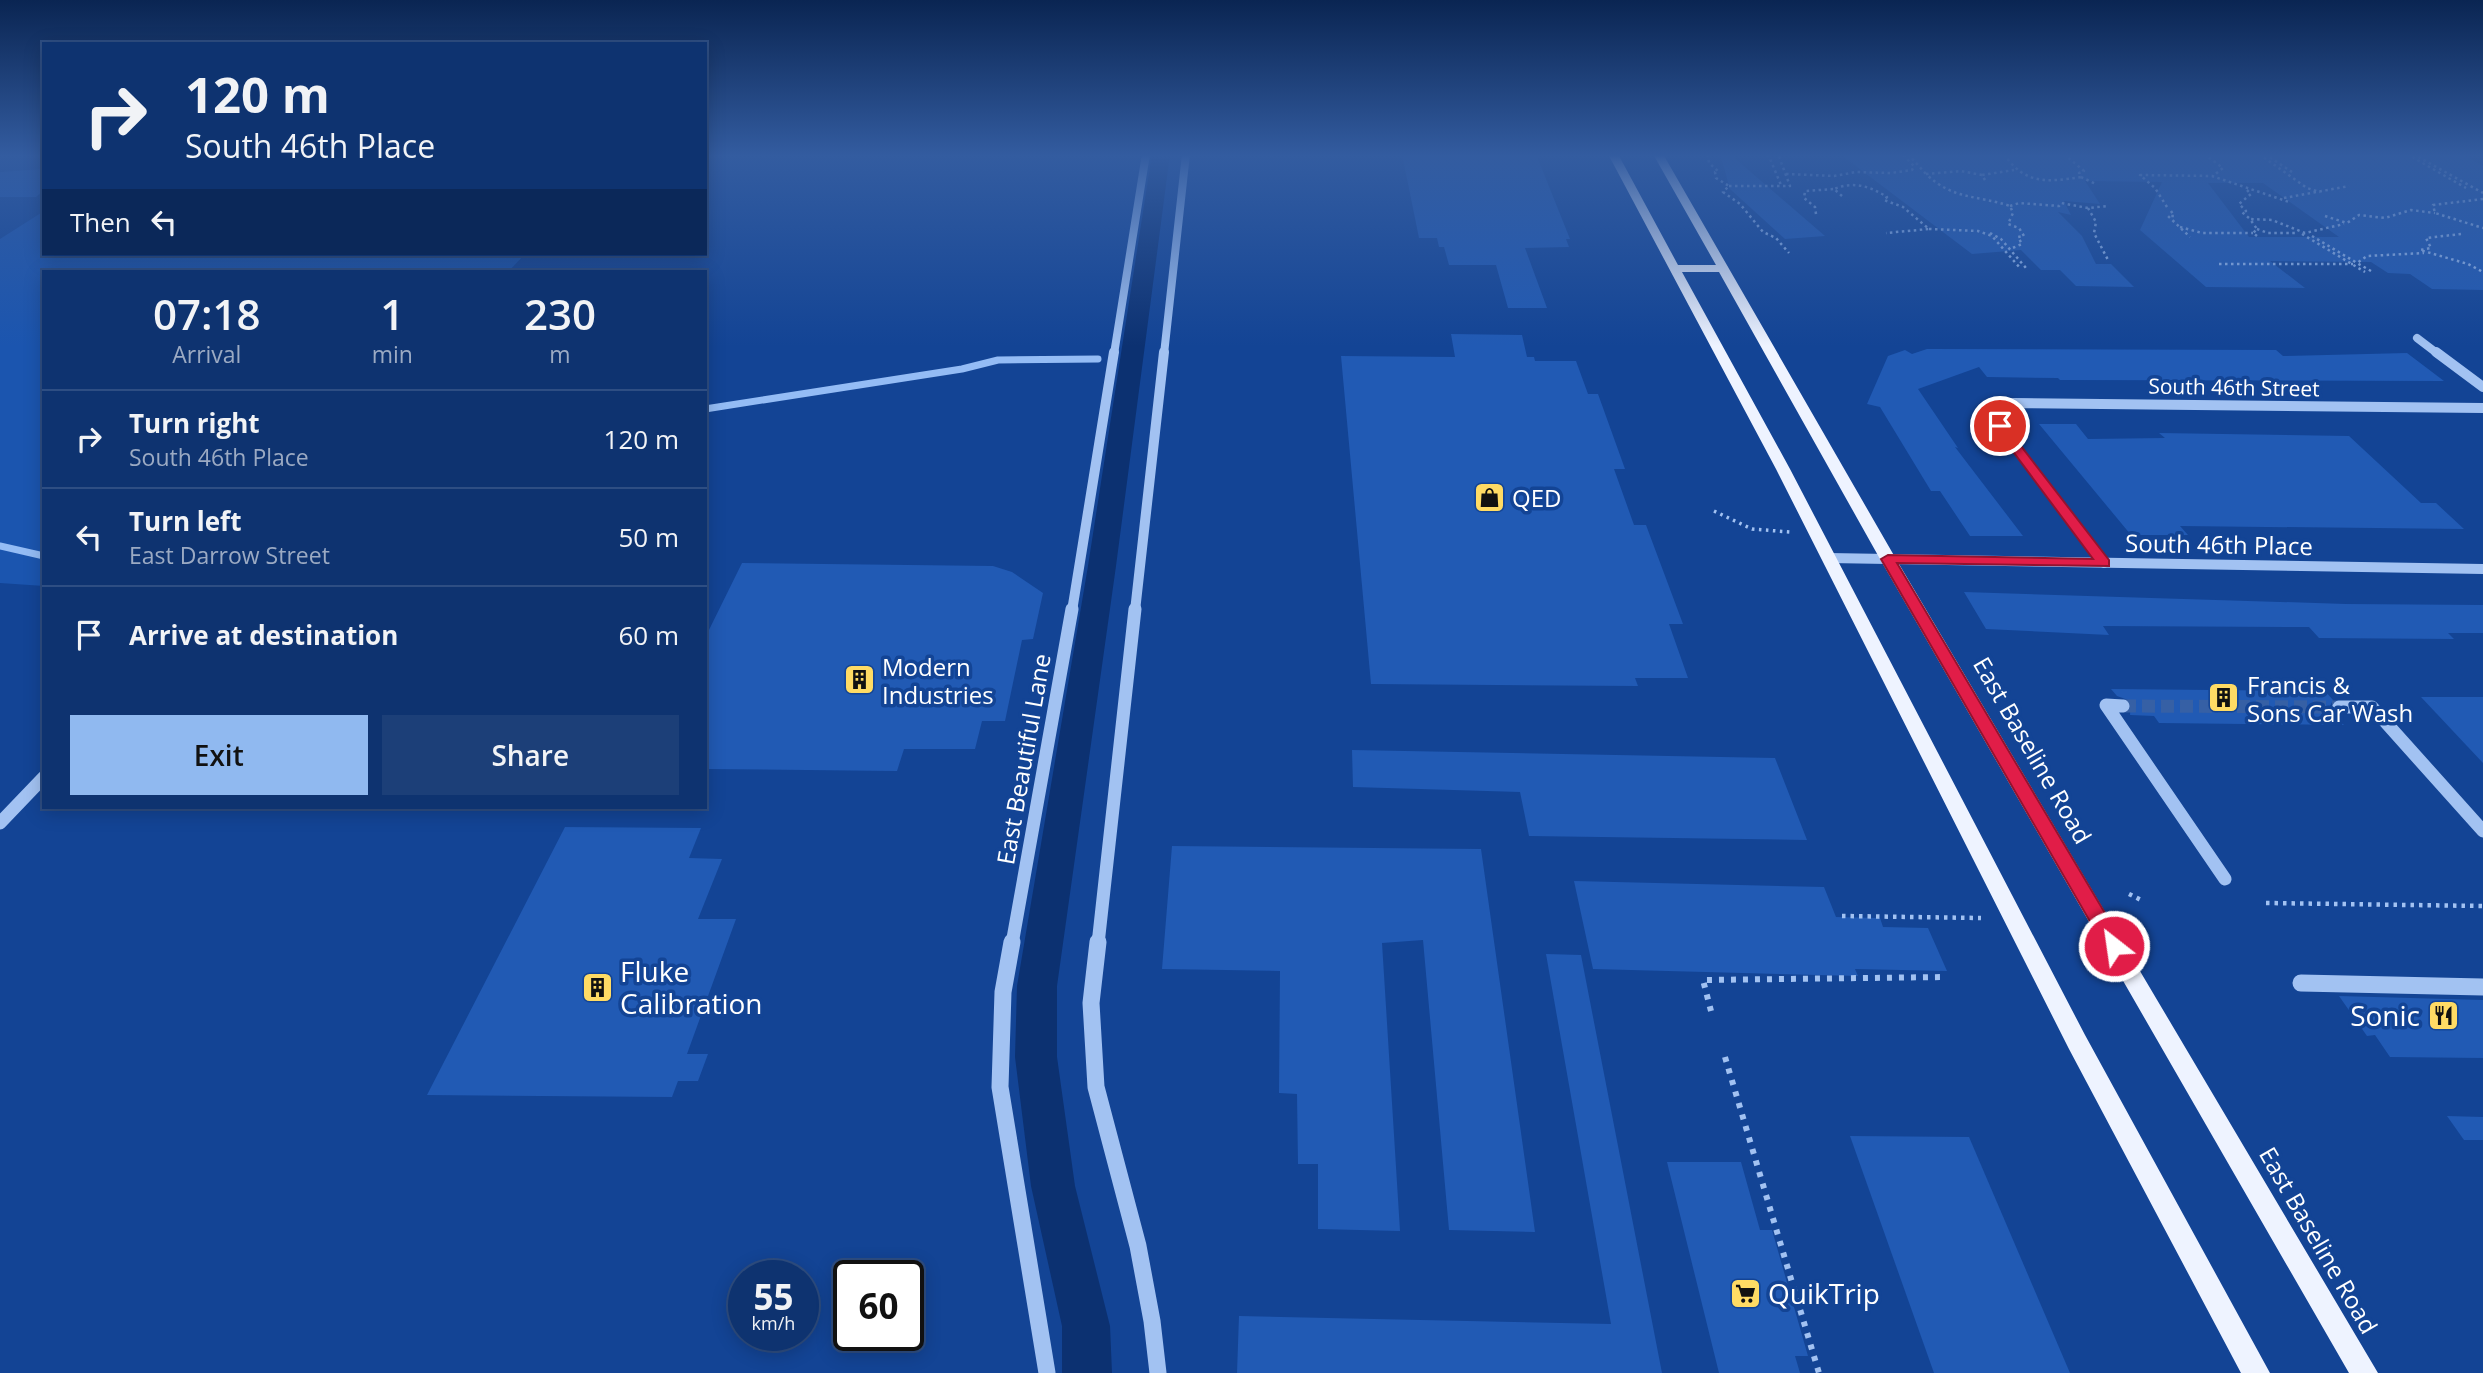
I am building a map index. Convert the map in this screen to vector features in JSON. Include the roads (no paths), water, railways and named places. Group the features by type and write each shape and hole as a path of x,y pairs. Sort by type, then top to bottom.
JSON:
{"main road":[{"path":"1648,218 1829,558 2077,1042 2256,1373"},
{"name":"East Baseline Road","path":"1694,218 1888,559 2364,1373"},
{"path":"1675,268 1723,269"}],"street":[{"name":"East Beautiful Lane","path":"1047,1373 1000,1087 1003,992 1077,583 1136,218"},
{"path":"1158,1373 1152,1321 1138,1246 1096,1087 1091,1003 1179,218"},
{"path":"2417,338 2483,387"},
{"name":"South 46th Street","path":"2104,563 1985,407 2014,403 2483,408"},
{"name":"South 46th Place","path":"1829,558 2483,569"},
{"path":"2123,706 2106,705 2225,879"},
{"path":"2339,707 2372,708 2483,831"},
{"path":"0,823 42,778"},
{"path":"2301,982 2483,987"}],"waterway":[{"path":"1087,1373 1086,1326 1053,1186 1036,1057 1037,986 1102,566 1152,218"},
{"path":"707,409 962,369 998,360 1098,359"},
{"path":"0,546 42,556"}],"tunnel":[{"path":"2123,706 2339,707"}],"place":[{"name":"QED","path":"1489,497"},
{"name":"Modern Industries","path":"859,680"},
{"name":"Francis & Sons Car Wash","path":"2224,698"},
{"name":"Fluke Calibration","path":"597,987"},
{"name":"Sonic","path":"2443,1015"},
{"name":"QuikTrip","path":"1745,1293"}]}
